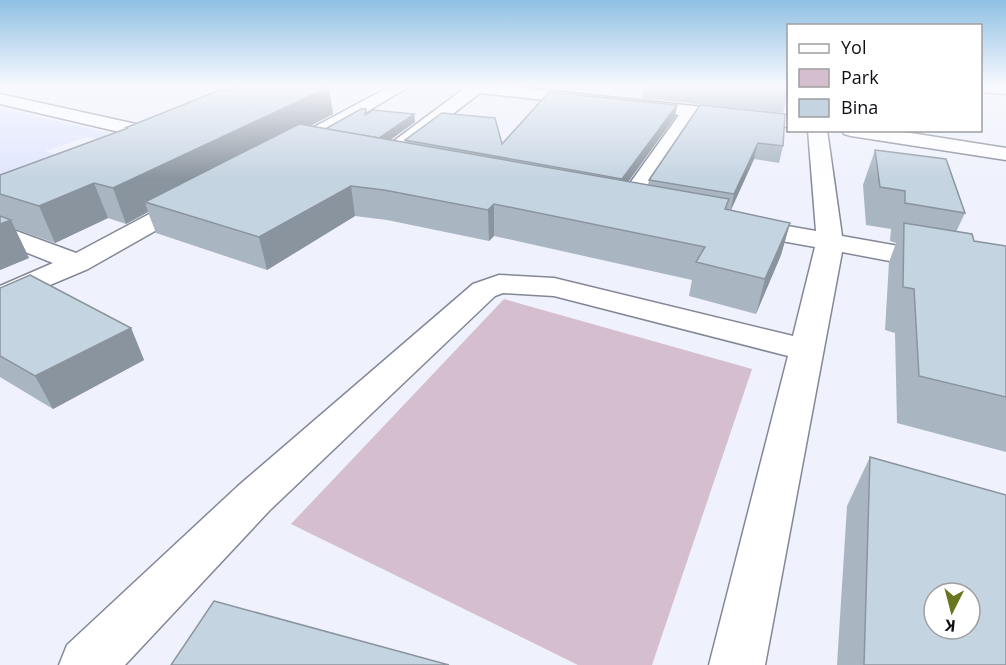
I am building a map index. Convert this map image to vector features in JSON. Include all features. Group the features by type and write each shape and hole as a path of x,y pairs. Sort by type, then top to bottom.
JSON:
{"street":[{"path":"79,117 145,132"},
{"path":"333,147 302,142 347,117"},
{"path":"420,163 375,154 427,117"},
{"path":"627,204 687,117"},
{"path":"740,117 787,122"},
{"path":"112,144 168,124"},
{"path":"736,665 830,243 817,132"},
{"path":"864,132 1006,154"},
{"path":"0,297 78,263 210,191"},
{"path":"717,221 1006,274"},
{"path":"0,233 78,263"},
{"path":"87,665 254,498 484,290 499,284 555,287 806,350"}],"shaded area":[{"path":"0,117 39,117 109,133 110,136 101,140 87,137 45,151 57,155 0,175"}],"green space":[{"path":"504,299 752,369 652,665 578,665 291,524"}],"building":[{"path":"152,117 265,117 113,188 94,183 39,206 0,194 0,175 128,128 125,128"},
{"path":"347,117 410,117 379,138 325,129"},
{"path":"436,117 485,117 495,118 502,144 526,117 668,117 622,179 405,140"},
{"path":"692,117 785,117 783,146 758,143 734,194 649,180"},
{"path":"299,124 729,199 725,209 790,223 765,279 696,262 705,247 494,204 488,210 384,190 351,186 259,237 145,202"},
{"path":"875,150 946,159 965,213 905,203 905,191 880,187"},
{"path":"0,216 11,220 0,224"},
{"path":"904,223 972,234 974,241 1006,246 1006,397 919,376 914,289 903,287"},
{"path":"30,275 131,328 35,376 0,356 0,288"},
{"path":"870,457 1006,495 1006,665 864,665"},
{"path":"214,601 449,665 171,665"}]}
